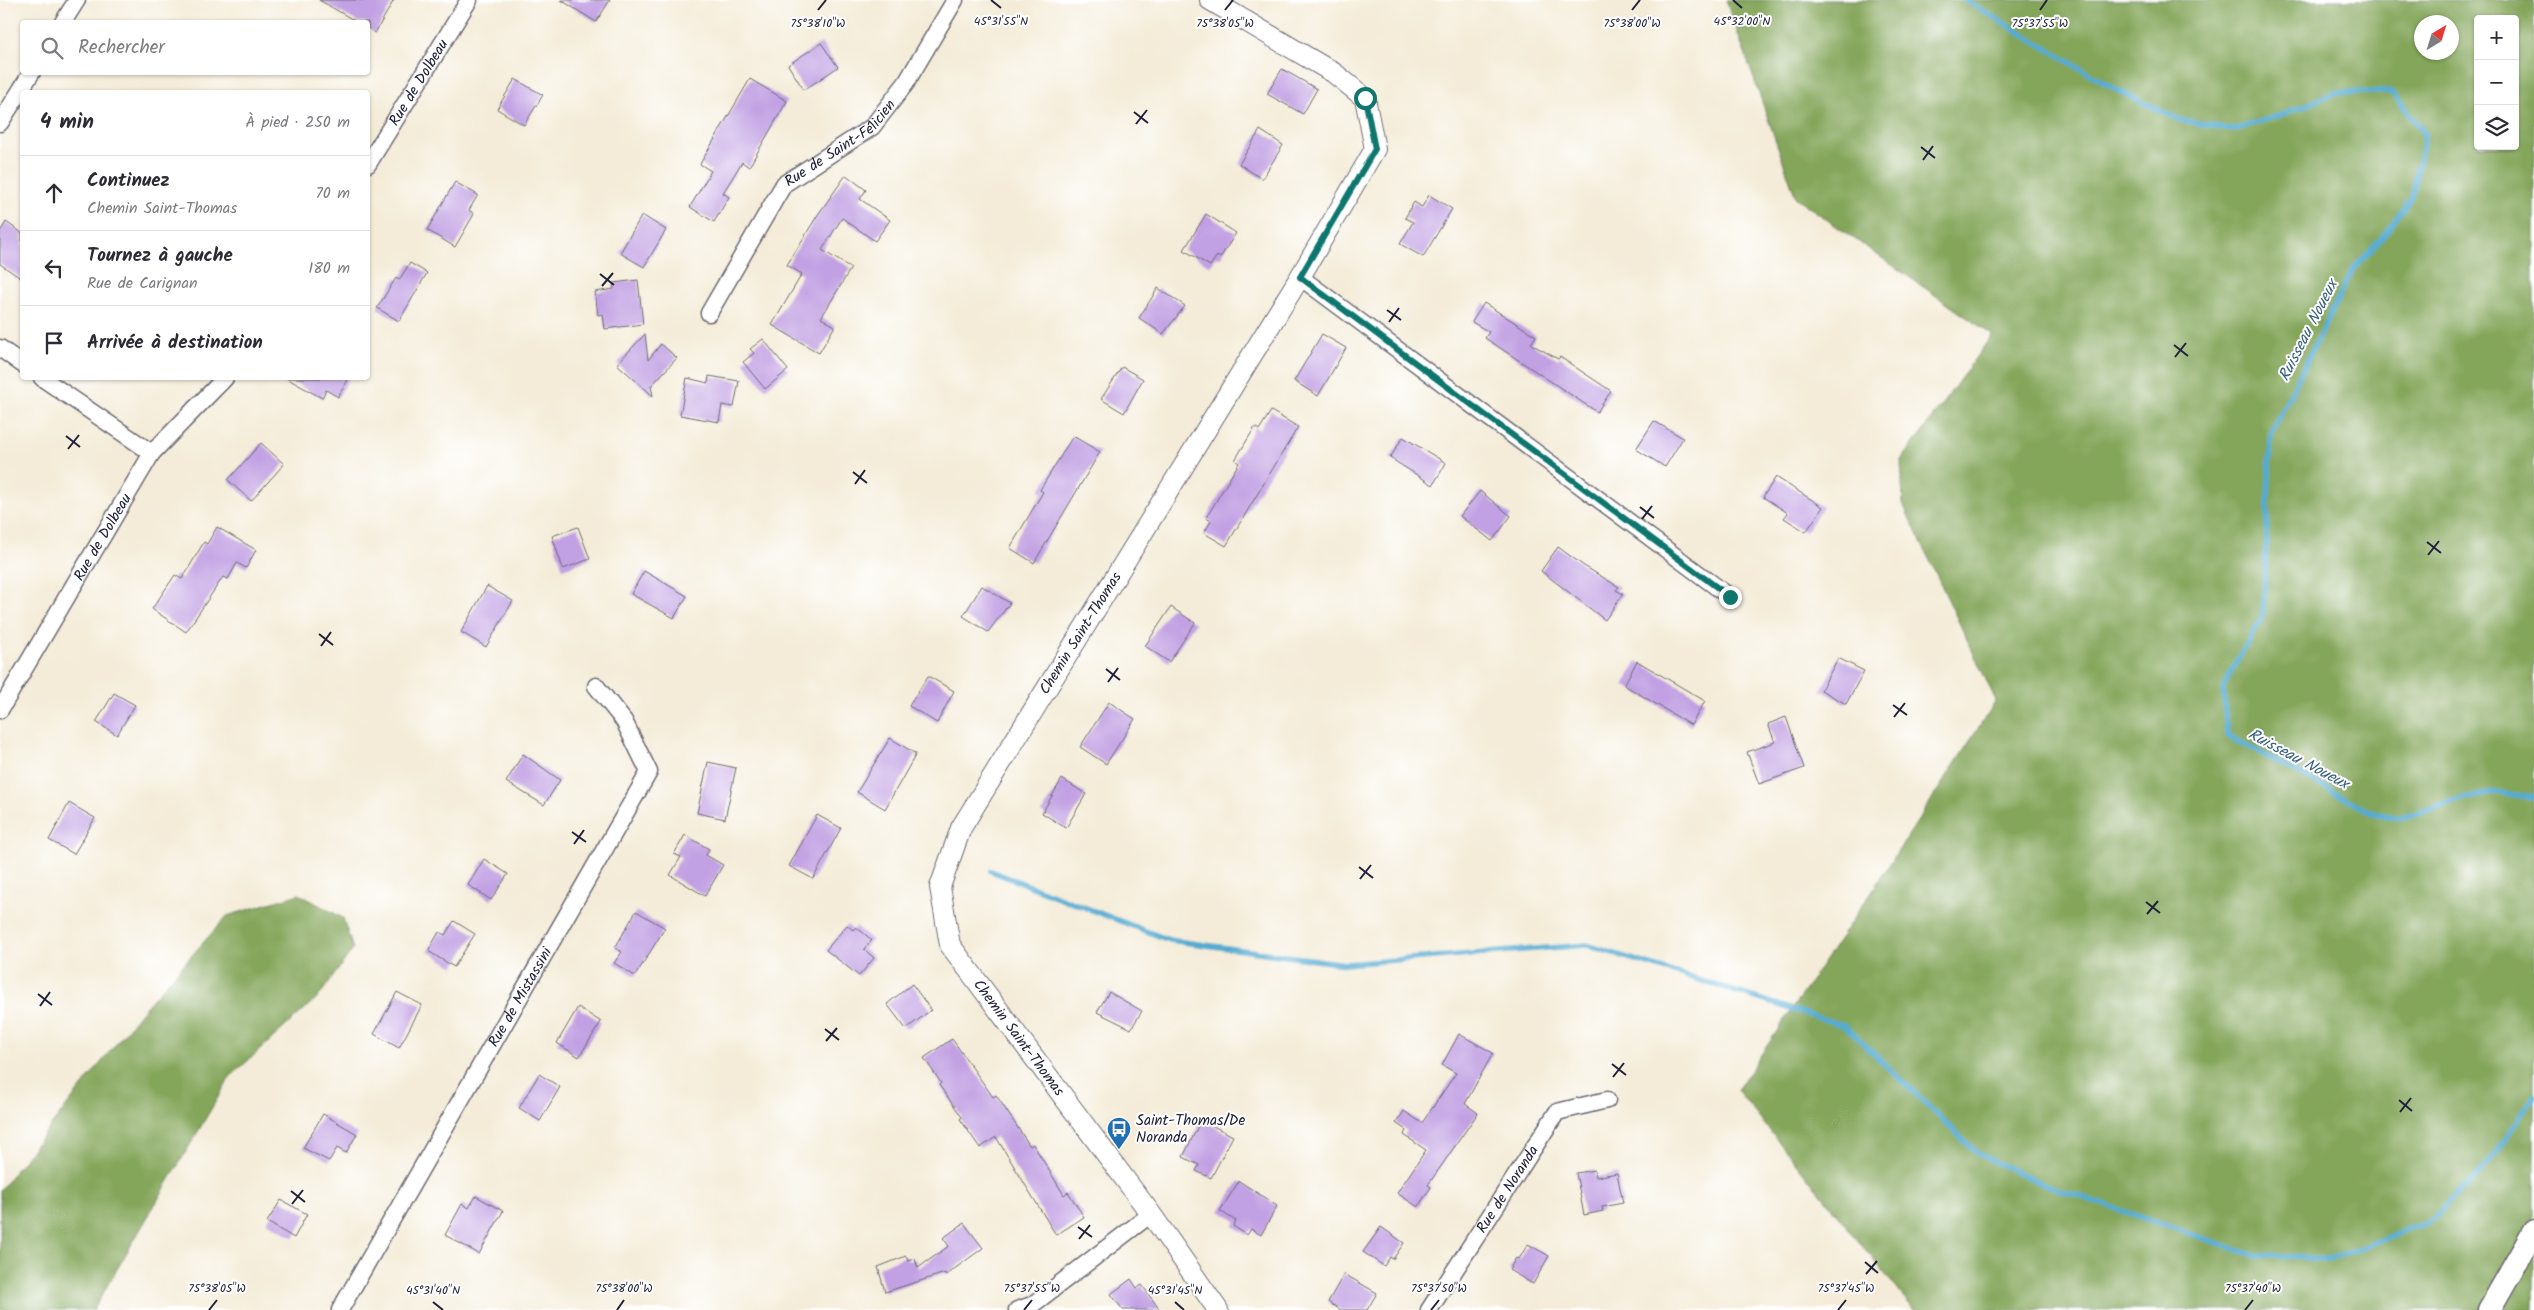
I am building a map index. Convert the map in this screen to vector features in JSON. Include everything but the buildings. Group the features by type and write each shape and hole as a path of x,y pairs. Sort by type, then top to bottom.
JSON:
{"main road":[{"path":"2489,1310 2534,1231"}],"street":[{"path":"64,20 77,0"},
{"name":"Rue de Dolbeau","path":"370,161 469,0"},
{"name":"Rue de Saint-Félicien","path":"709,313 784,184 872,127 906,83 956,0"},
{"name":"Chemin Saint-Thomas","path":"1210,0 1334,74 1365,98 1375,149 1300,277 960,828 940,887 950,946 1151,1214 1218,1310"},
{"path":"21,90 30,75"},
{"path":"0,123 20,91"},
{"path":"1300,277 1730,597"},
{"path":"0,348 20,363"},
{"path":"45,380 152,453"},
{"name":"Rue de Dolbeau","path":"0,710 152,453 223,380"},
{"name":"Rue de Mistassini","path":"340,1310 649,772 624,721 596,686"},
{"name":"Rue de Noranda","path":"1429,1310 1556,1112 1607,1100"},
{"path":"1017,1310 1032,1305 1151,1214"}],"green space":[{"path":"1726,0 2534,0 2534,1310 1914,1310 1737,1090 1870,894 1996,701 1903,504 1901,461 1992,335 1796,198"},
{"path":"299,894 343,918 353,949 319,996 230,1077 93,1310 0,1310 0,1190 142,1011 227,916"}],"waterway":[{"name":"Ruisseau Noueux","path":"1965,0 2117,90 2180,120 2234,130 2287,113 2337,92 2392,92 2425,134 2412,197 2381,239 2353,269 2271,433 2263,615 2223,687 2227,735 2373,813 2400,818 2457,801 2496,792 2534,798"},
{"path":"991,871 1169,940 1345,964 1587,945 1845,1026 1978,1154 2043,1184 2253,1255 2330,1259 2427,1223 2486,1167 2534,1095"}],"place":[{"name":"Saint-Thomas/De Noranda","path":"1119,1150"}],"route":[{"path":"1365,98 1375,149 1300,277 1730,597"}]}
